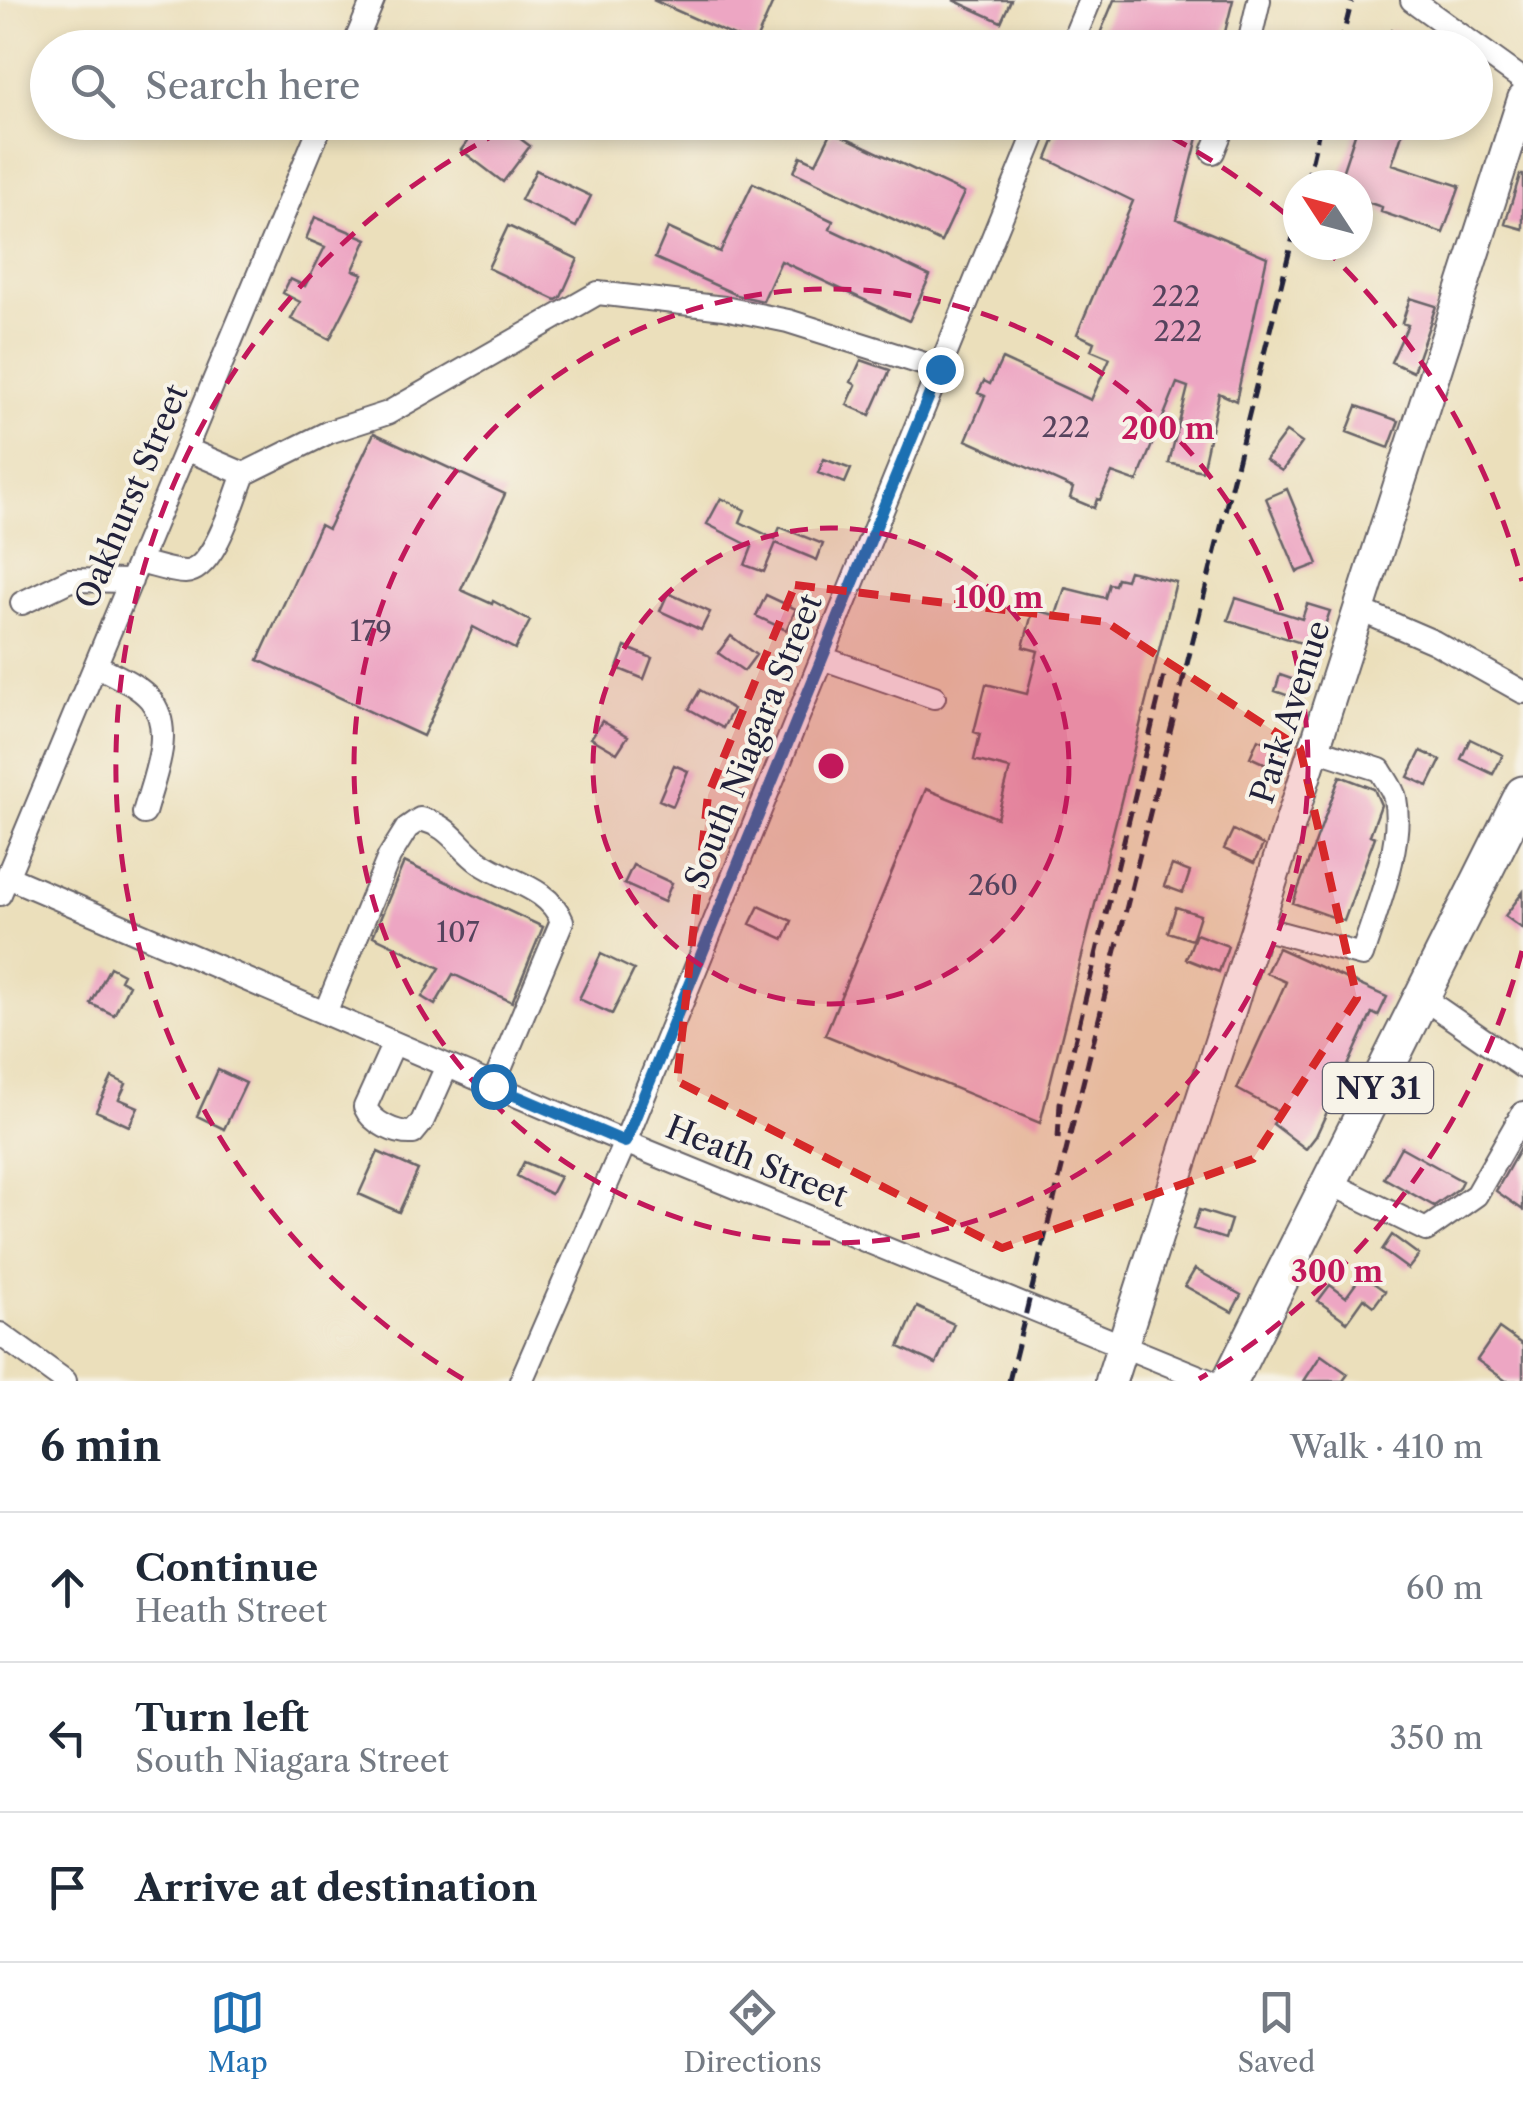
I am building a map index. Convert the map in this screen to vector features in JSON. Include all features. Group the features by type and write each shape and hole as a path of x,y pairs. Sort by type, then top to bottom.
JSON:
{"highway":[{"name":"NY 31","path":"1230,1381 1523,794"}],"main road":[{"name":"Park Avenue","path":"1114,1381 1523,99"}],"street":[{"path":"360,30 372,0"},
{"path":"1078,30 1090,0"},
{"path":"1252,30 1259,0"},
{"path":"1412,0 1454,30"},
{"path":"1493,58 1523,80"},
{"name":"Oakhurst Street","path":"4,885 315,140"},
{"name":"South Niagara Street","path":"521,1381 625,1142 1033,140"},
{"path":"1213,152 1218,140"},
{"path":"22,603 70,580 200,568 212,552 244,474 328,432 388,413 598,293 724,308 788,321 940,369"},
{"path":"186,449 244,474"},
{"path":"1360,610 1434,642 1523,692"},
{"path":"822,658 934,697"},
{"path":"96,666 132,685 150,700 162,723 160,756 144,813"},
{"path":"1258,927 1362,955 1385,883 1396,826 1394,795 1380,770 1315,749"},
{"path":"325,1013 389,857 407,828 420,819 446,827 473,858 544,896 556,907 562,921 493,1086"},
{"name":"Heath Street","path":"4,885 325,1013 625,1142 1209,1381"},
{"path":"1423,998 1523,1067"},
{"path":"394,1043 365,1107 377,1122 406,1134 413,1133 422,1122 447,1066"},
{"path":"1330,1182 1426,1230 1476,1195 1523,1113"},
{"path":"0,1334 65,1381"}],"highlighted area":[{"path":"795,585 1106,622 1300,748 1357,998 1253,1159 1002,1248 677,1081 708,795"}],"building":[{"path":"653,0 774,0 761,30 720,30"},
{"path":"953,0 1011,0 1001,22"},
{"path":"1114,0 1233,0 1226,30 1102,30"},
{"path":"468,140 522,140 530,146 503,182 461,150"},
{"path":"828,140 851,140 964,193 941,242 794,172 801,156 816,163"},
{"path":"1055,140 1197,140 1177,219 1267,257 1236,401 1219,393 1202,471 1169,463 1188,387 1177,383 1137,482 1112,473 1094,508 1070,498 1073,488 966,440 985,396 978,393 984,381 990,384 1002,359 1091,400 1110,358 1091,350 1094,342 1077,334 1133,201 1047,159"},
{"path":"1353,140 1400,140 1392,164 1460,186 1443,233 1381,212 1382,207 1373,204 1373,170 1343,170"},
{"path":"536,170 591,196 576,227 521,200"},
{"path":"1523,175 1523,229 1505,224"},
{"path":"753,183 833,221 830,229 930,276 909,321 781,261 763,301 737,295 655,258 668,228 720,252"},
{"path":"315,217 367,239 353,270 363,274 330,339 291,319 300,302 283,293 290,279 305,286 325,247 306,239"},
{"path":"508,226 578,259 561,297 556,300 488,268"},
{"path":"1410,298 1436,306 1413,372 1391,362 1408,325 1402,323"},
{"path":"861,360 890,370 870,415 847,405 856,385 851,382"},
{"path":"1357,406 1399,421 1389,448 1347,432"},
{"path":"1286,432 1302,443 1282,471 1265,460"},
{"path":"374,433 505,494 461,590 492,604 493,601 530,621 515,649 473,627 423,736 258,660 320,525 328,529"},
{"path":"824,459 851,469 845,483 818,473"},
{"path":"1287,489 1318,564 1297,572 1266,498"},
{"path":"721,498 745,510 740,522 775,539 780,527 823,544 817,560 776,543 764,572 745,565 752,547 707,524"},
{"path":"1129,571 1176,582 1040,1123 825,1035 926,789 997,818 1010,769 974,760 980,734 974,732 986,684 1027,694 1038,651 1023,647 1033,610 1056,615 1065,588 1105,598 1109,584 1115,585 1117,578 1126,580"},
{"path":"668,593 710,612 701,630 660,611"},
{"path":"766,595 796,609 786,630 756,616"},
{"path":"1236,598 1302,619 1307,604 1330,611 1317,648 1228,620"},
{"path":"731,636 756,655 744,671 718,653"},
{"path":"625,647 652,658 644,679 617,668"},
{"path":"1280,675 1306,684 1300,700 1275,691"},
{"path":"700,690 733,709 723,728 689,709"},
{"path":"602,721 628,736 617,753 591,738"},
{"path":"1258,739 1280,749 1272,767 1250,757"},
{"path":"1470,739 1503,755 1493,774 1461,759"},
{"path":"1421,751 1441,760 1428,786 1408,777"},
{"path":"674,765 688,771 673,806 659,800"},
{"path":"1340,776 1374,789 1381,805 1370,835 1375,837 1344,921 1293,903"},
{"path":"1233,830 1263,845 1254,863 1224,849"},
{"path":"404,862 543,927 512,1002 453,974 435,1005 422,997 440,968 373,936"},
{"path":"633,865 672,883 664,902 624,884"},
{"path":"1172,865 1190,872 1183,893 1164,886"},
{"path":"1523,892 1523,929 1505,916"},
{"path":"759,906 792,921 784,939 750,924"},
{"path":"1176,907 1200,915 1192,940 1168,932"},
{"path":"1196,934 1228,946 1219,972 1186,959"},
{"path":"1278,948 1387,997 1378,1016 1372,1013 1316,1136 1306,1149 1273,1124 1281,1113 1237,1089 1286,982 1266,973"},
{"path":"601,954 634,970 612,1014 579,999"},
{"path":"110,967 123,974 120,980 129,985 114,1015 91,1004"},
{"path":"218,1070 246,1083 224,1129 197,1116"},
{"path":"112,1077 126,1084 119,1099 138,1107 129,1126 96,1111"},
{"path":"1523,1143 1523,1210 1496,1191"},
{"path":"1401,1147 1462,1181 1458,1189 1434,1206 1384,1178"},
{"path":"378,1152 418,1170 399,1212 359,1194"},
{"path":"524,1162 560,1177 551,1194 517,1176"},
{"path":"1199,1210 1231,1220 1225,1239 1193,1229"},
{"path":"1392,1235 1419,1255 1408,1269 1382,1250"},
{"path":"1195,1269 1241,1295 1232,1312 1185,1286"},
{"path":"1362,1275 1385,1291 1374,1306 1364,1298 1347,1322 1318,1301 1330,1285 1346,1297"},
{"path":"917,1307 954,1324 936,1364 899,1347"},
{"path":"1499,1328 1523,1345 1523,1381 1506,1381 1477,1360"},
{"path":"1321,1355 1348,1374 1343,1381 1304,1381"}],"railway":[{"path":"1344,30 1352,0"},
{"path":"1310,170 1317,140"},
{"path":"1009,1381 1287,260"},
{"path":"1058,1139 1060,1103 1164,676"}],"route":[{"path":"493,1086 625,1142 940,369"}]}
